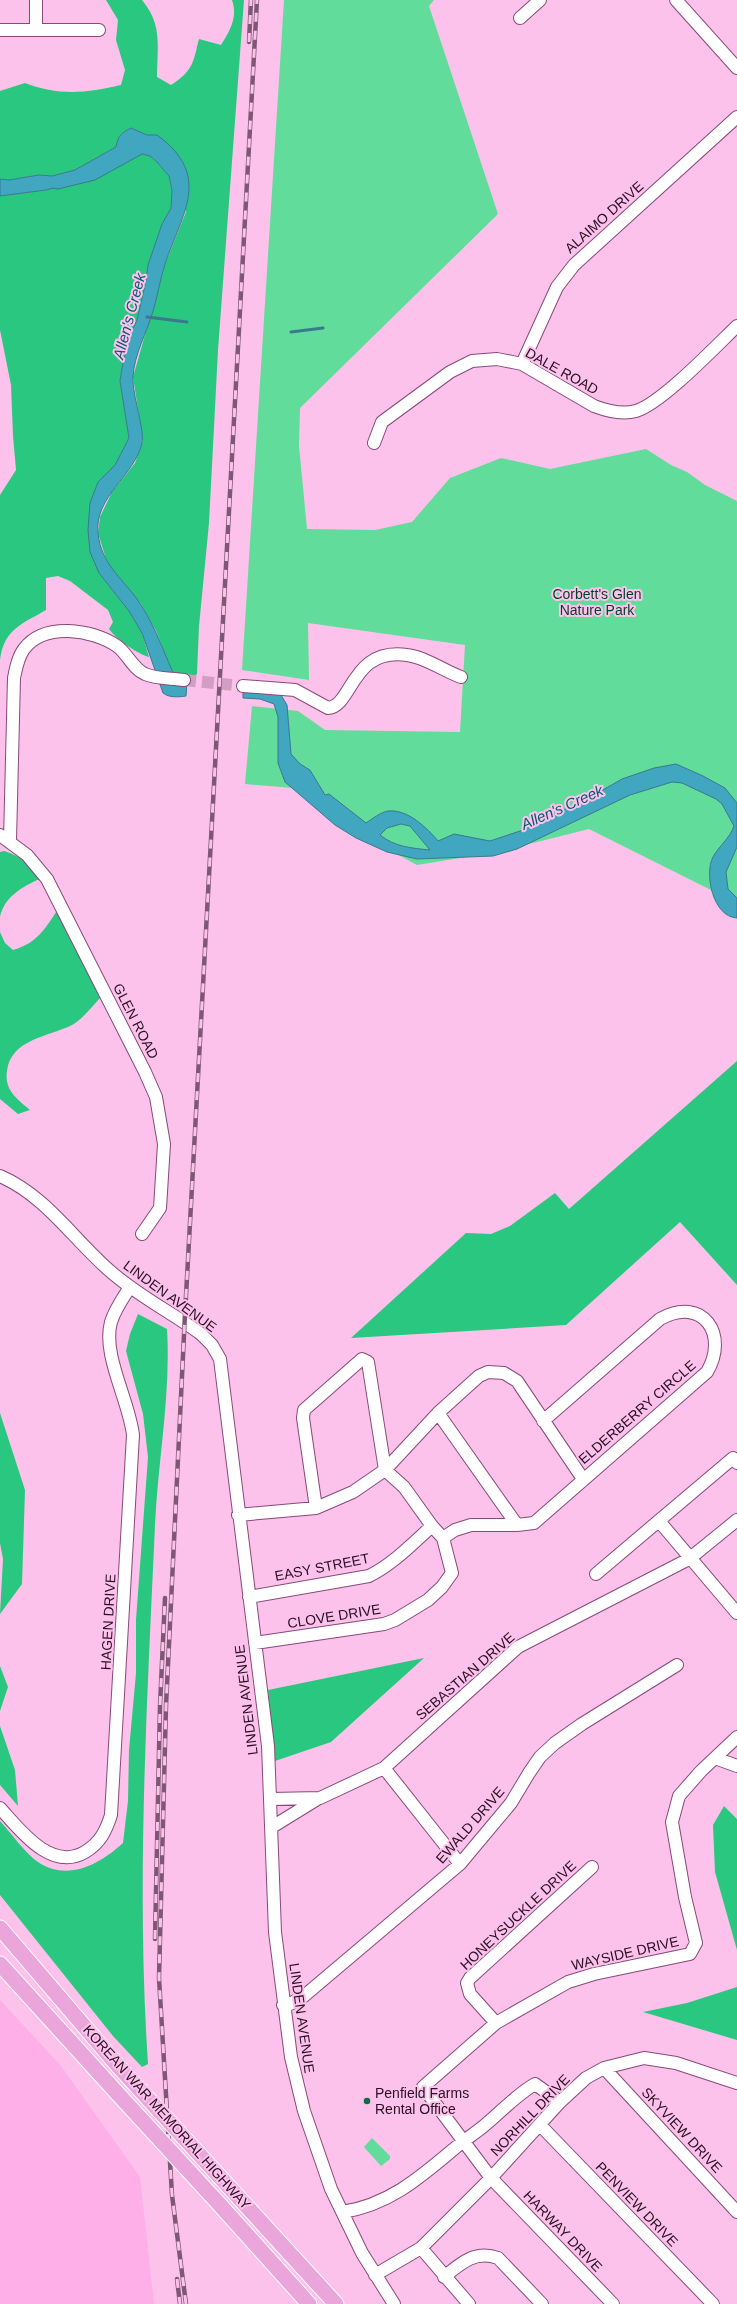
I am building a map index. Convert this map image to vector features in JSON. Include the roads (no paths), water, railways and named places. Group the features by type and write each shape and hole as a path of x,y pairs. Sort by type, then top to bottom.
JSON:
{"main road":[{"name":"KOREAN WAR MEMORIAL HIGHWAY","path":"0,1928 119,2067 336,2304"},
{"name":"KOREAN WAR MEMORIAL HIGHWAY","path":"0,1964 309,2304"}],"street":[{"path":"36,0 36,30"},
{"path":"520,18 540,0"},
{"path":"676,0 737,68"},
{"path":"0,30 99,30"},
{"name":"ALAIMO DRIVE","path":"522,364 557,287 574,264 737,117"},
{"name":"DALE ROAD","path":"374,443 382,422 462,365 483,359 522,364 594,406 614,412 635,411 648,405 680,380 737,326"},
{"name":"GLEN ROAD","path":"142,1234 160,1208 164,1144 156,1097 145,1072 46,878 27,855 5,838 14,678 24,649 30,642 45,634 69,631 111,642 120,648 143,673 181,679"},
{"path":"243,686 295,690 328,708 335,707 341,701 364,666 385,657 400,654 415,657 461,677"},
{"name":"LINDEN AVENUE","path":"0,1176 29,1192 46,1206 101,1263 130,1287 194,1329 212,1345 220,1359 223,1371 238,1515 268,1746 275,1932 283,2005 291,2057 304,2112 321,2164 342,2212 375,2275 394,2304"},
{"name":"HAGEN DRIVE","path":"0,1808 37,1845 49,1853 61,1857 72,1857 92,1848 101,1839 107,1828 111,1815 133,1435 130,1417 109,1340 114,1313 130,1287"},
{"name":"ELDERBERRY CIRCLE","path":"443,1538 455,1530 471,1524 517,1525 534,1523 707,1372 713,1362 715,1350 714,1337 709,1325 692,1311 682,1310 660,1318 543,1422"},
{"path":"316,1508 303,1418 304,1410 362,1359 368,1362 385,1470"},
{"path":"238,1515 316,1508 353,1492 385,1470 438,1413 479,1376 495,1371 511,1376 517,1381 543,1422 584,1480"},
{"path":"438,1413 517,1525"},
{"path":"596,1574 733,1458 737,1462"},
{"name":"CLOVE DRIVE","path":"255,1643 384,1624 395,1620 428,1600 442,1588 452,1573 443,1538 432,1526 404,1487 385,1470"},
{"name":"SEBASTIAN DRIVE","path":"272,1827 320,1798 384,1768 518,1646 689,1559 737,1520"},
{"path":"659,1521 689,1559 737,1613"},
{"name":"EASY STREET","path":"249,1597 369,1576 401,1554 432,1526"},
{"name":"EWALD DRIVE","path":"283,2005 290,2004 304,1996 460,1864 511,1803 540,1757 555,1743 582,1724 677,1665"},
{"name":"WAYSIDE DRIVE","path":"462,2142 423,2087 496,2023 568,1982 594,1974 690,1954 696,1944 685,1897 672,1822 679,1796 701,1770 737,1737"},
{"path":"715,1758 737,1766"},
{"path":"384,1768 460,1864"},
{"name":"SEBASTIAN DRIVE","path":"271,1799 320,1798"},
{"name":"HONEYSUCKLE DRIVE","path":"496,2023 470,1994 467,1983 470,1978 592,1867"},
{"name":"NORHILL DRIVE","path":"375,2275 421,2248 491,2178 560,2102 586,2078 604,2068 644,2058 676,2063 737,2083"},
{"name":"SKYVIEW DRIVE","path":"604,2068 737,2212"},
{"path":"342,2212 356,2210 390,2198 410,2185 485,2125 523,2091 535,2084 560,2102"},
{"name":"PENVIEW DRIVE","path":"540,2125 713,2304"},
{"name":"HARWAY DRIVE","path":"462,2142 491,2178 613,2304"},
{"path":"421,2248 444,2277 469,2304"},
{"path":"444,2277 468,2258 488,2254 498,2258 542,2304"}],"water":[{"path":"131,128 147,135 157,135 174,150 184,165 189,180 188,196 185,212 165,264 153,311 138,352 134,369 133,384 142,430 142,443 132,466 108,497 102,508 98,520 98,533 100,545 104,555 109,564 141,605 156,633 177,681 187,683 186,696 180,697 165,695 163,693 142,633 129,611 99,573 90,552 88,530 90,503 98,482 115,465 129,438 120,381 129,337 137,320 148,265 162,224 171,208 172,190 169,176 150,156 142,154 95,180 58,189 53,188 0,196 0,179 9,180 39,175 52,176 75,170 116,147 120,135"},
{"path":"243,688 275,691 281,695 287,705 291,754 300,764 310,770 325,795 329,794 366,823 388,811 403,813 423,825 438,841 454,834 490,841 523,830 541,819 580,803 622,779 654,768 676,764 703,776 725,788 737,803 737,847 726,872 728,889 737,898 737,918 729,916 716,903 710,884 710,864 718,849 730,834 734,826 722,804 716,799 682,783 672,782 630,795 517,849 493,856 417,859 387,852 356,838 335,825 285,782 278,763 278,717 274,704 260,699 243,698","holes":["401,824 410,826 430,850 410,848 391,842 380,835 387,828"]}],"waterway":[{"path":"147,317 187,322"},
{"path":"291,332 323,328"}],"tunnel":[{"path":"184,680 243,686"}],"railway":[{"path":"249,42 251,0"},
{"path":"186,2304 172,2195 159,1978 166,1706 185,1314 257,0"},
{"path":"155,1939 160,1706 165,1598"},
{"path":"177,2279 180,2304"}],"place":[{"name":"Penfield Farms Rental Office","path":"367,2101"}],"water label":[{"name":"Allen's Creek","path":"129,316"},
{"name":"Allen's Creek","path":"562,807"}],"park label":[{"name":"Corbett's Glen Nature Park","path":"597,602"}]}
